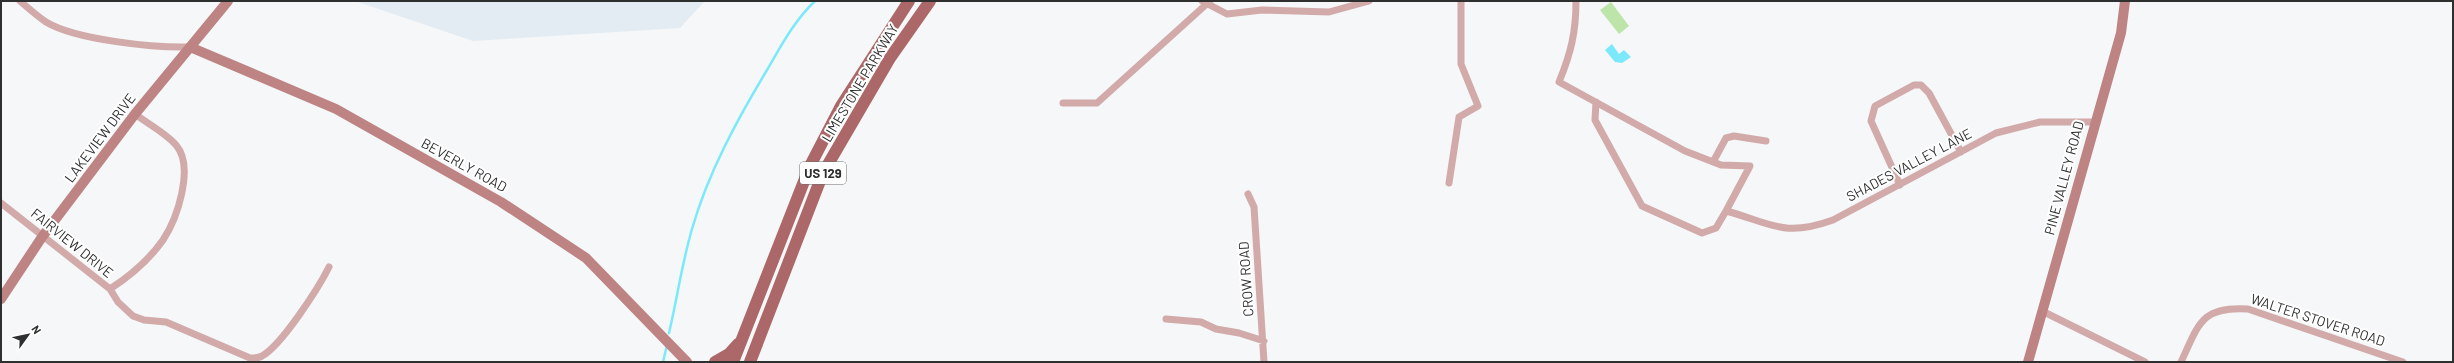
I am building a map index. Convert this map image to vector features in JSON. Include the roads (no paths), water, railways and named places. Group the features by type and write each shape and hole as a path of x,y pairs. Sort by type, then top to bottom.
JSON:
{"main road":[{"name":"LIMESTONE PARKWAY","path":"734,362 810,166 841,106 909,1"},
{"name":"LIMESTONE PARKWAY","path":"750,362 823,173 890,58 930,1"},
{"path":"716,362 729,354 743,337"}],"street":[{"path":"20,1 46,22 59,28 134,43 190,47"},
{"name":"LAKEVIEW DRIVE","path":"1,299 42,237 135,114 228,1"},
{"path":"1063,103 1097,104 1207,2 1227,14 1262,10 1329,12 1368,1"},
{"path":"1449,183 1459,117 1478,106 1461,64 1461,1"},
{"path":"1576,1 1576,24 1570,56 1559,82 1685,150 1712,162 1721,165 1750,166 1716,228 1702,233 1642,206 1595,120 1596,102"},
{"name":"PINE VALLEY ROAD","path":"2028,362 2094,122 2121,33 2125,1"},
{"name":"BEVERLY ROAD","path":"190,47 336,110 501,202 586,258 687,362"},
{"path":"1900,185 1871,121 1875,106 1914,85 1921,85 1929,93 1961,152"},
{"path":"110,289 141,265 163,239 177,207 184,183 185,169 176,145 135,114"},
{"name":"SHADES VALLEY LANE","path":"1726,211 1768,226 1789,229 1810,228 1832,220 1996,134 2040,122 2094,122"},
{"path":"1712,162 1726,138 1734,136 1766,141"},
{"name":"CROW ROAD","path":"1248,194 1254,207 1264,341 1264,362"},
{"name":"FAIRVIEW DRIVE","path":"1,203 42,237 110,289 118,302 133,316 144,320 166,322 250,358 262,356 280,338 318,289 329,267"},
{"name":"WALTER STOVER ROAD","path":"2180,362 2198,326 2209,314 2228,308 2248,309 2403,362"},
{"path":"2042,311 2144,362"},
{"path":"1166,319 1201,322 1216,329 1239,333 1264,341"}],"water":[{"path":"1612,44 1619,54 1624,50 1631,57 1622,63 1615,62 1605,50"}],"waterway":[{"path":"669,333 685,255 692,229 715,167 745,108 783,43 794,25 815,1"},
{"path":"663,362 667,345"}]}
